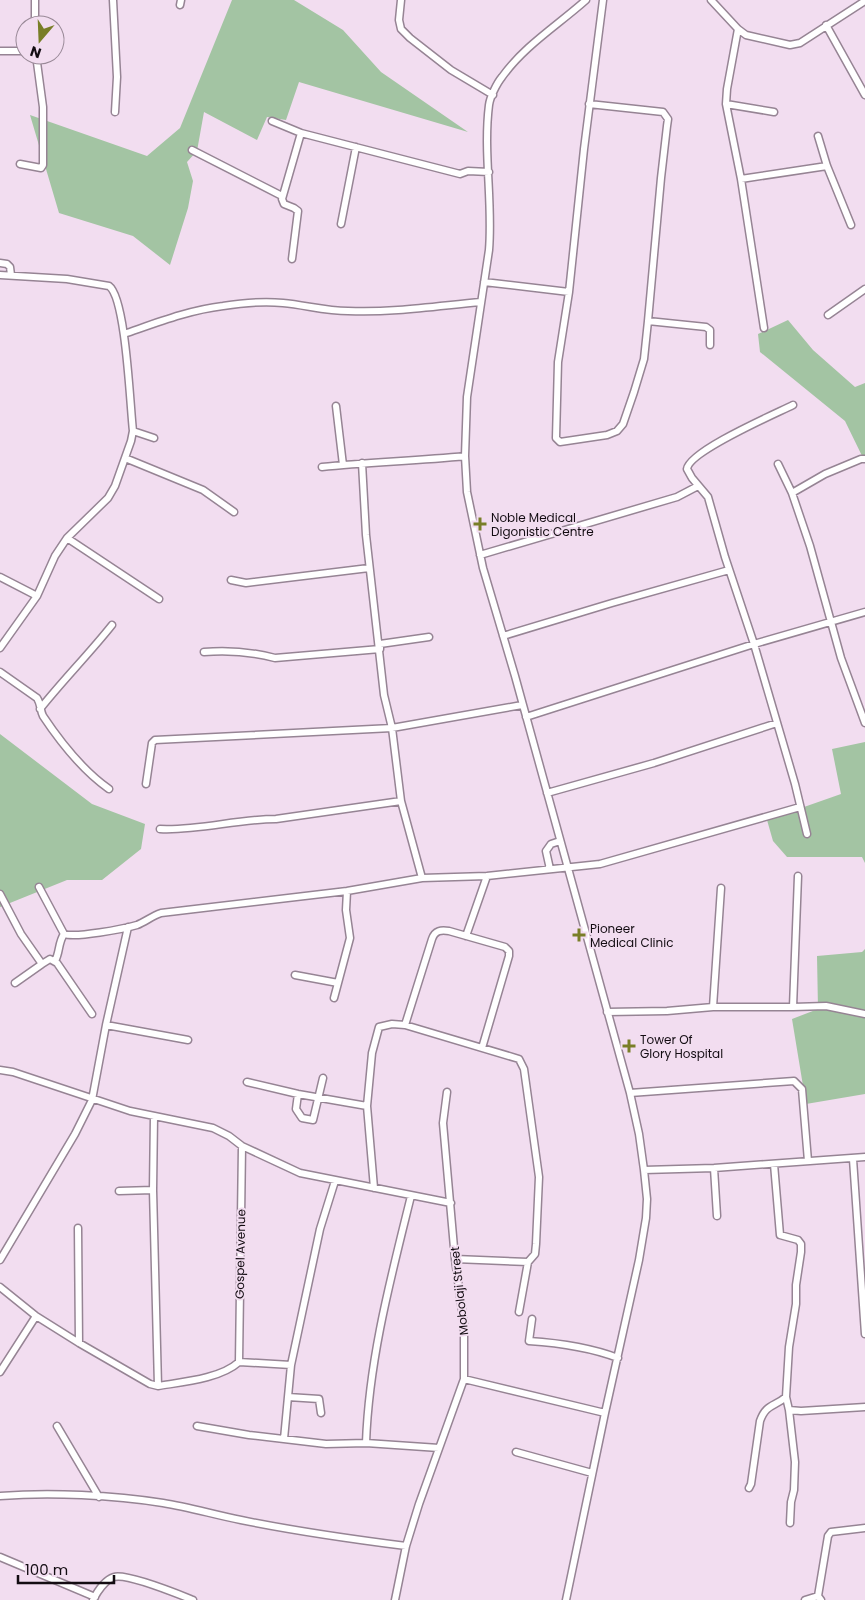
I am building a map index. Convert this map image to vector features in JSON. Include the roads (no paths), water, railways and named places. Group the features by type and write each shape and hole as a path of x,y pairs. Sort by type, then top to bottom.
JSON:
{"street":[{"path":"35,0 35,15"},
{"path":"113,0 117,77 115,112"},
{"path":"401,0 399,20 401,29 451,70 493,95"},
{"path":"566,1600 639,1260 647,1199 639,1134 630,1093 480,555 467,492 465,456 466,397 491,228 488,172 489,103 502,76 535,42 586,0"},
{"path":"589,104 663,112 668,119 644,360 624,424 620,430 607,435 559,442 556,438 558,362 570,292 589,104 603,0"},
{"path":"714,1 738,29 746,35 790,45 800,43 865,0"},
{"path":"826,25 865,95"},
{"path":"738,29 726,104 741,179 764,328"},
{"path":"0,52 15,51"},
{"path":"20,164 41,168 43,165 43,107 37,65"},
{"path":"726,104 774,112"},
{"path":"272,121 301,133 460,174 468,171 488,172"},
{"path":"292,259 298,211 284,204 282,196 301,133"},
{"path":"818,136 827,166 851,225"},
{"path":"341,224 356,147"},
{"path":"192,150 282,196"},
{"path":"741,179 827,166"},
{"path":"0,263 7,264 10,267 11,275"},
{"path":"0,275 67,279 109,286 115,292 124,334 133,431 132,441 115,486 108,498 67,538 55,556 37,596 0,648"},
{"path":"484,282 570,292"},
{"path":"828,315 865,289"},
{"path":"124,334 196,311 222,306 266,302 322,310 366,312 481,302"},
{"path":"648,321 706,327 710,330 710,345"},
{"path":"793,405 707,448 694,457 687,469 708,497 729,570 754,644 807,834"},
{"path":"336,406 343,465"},
{"path":"133,431 154,438"},
{"path":"322,467 362,463 413,462 465,456"},
{"path":"125,458 203,490 234,512"},
{"path":"792,493 825,474 865,459"},
{"path":"362,463 366,535 384,695 392,728 401,801 422,878"},
{"path":"778,464 792,493 810,546 830,622 865,722"},
{"path":"480,555 677,497 698,486"},
{"path":"67,538 159,599"},
{"path":"230,580 246,583 370,568"},
{"path":"503,636 729,570"},
{"path":"0,577 37,596"},
{"path":"526,717 754,644 865,612"},
{"path":"40,709 112,626"},
{"path":"380,649 380,644 429,636"},
{"path":"204,652 224,651 259,654 275,658 380,649"},
{"path":"0,672 37,698 44,717 67,749 88,772 109,788"},
{"path":"146,784 152,743 155,740 392,728 522,705"},
{"path":"546,793 654,763 777,723"},
{"path":"160,829 180,830 259,819 276,819 401,801"},
{"path":"64,934 75,935 128,927 140,924 161,913 347,891 422,878 487,876 600,864 800,806"},
{"path":"550,869 546,851 551,844 560,841"},
{"path":"466,936 487,876"},
{"path":"793,1007 798,876"},
{"path":"39,887 64,934"},
{"path":"713,1007 721,888"},
{"path":"334,998 350,938 346,910 347,891"},
{"path":"0,894 21,934 42,964"},
{"path":"0,1260 75,1134 92,1100 106,1025 128,927"},
{"path":"405,1025 434,935 441,930 466,936 505,948 510,953 482,1048"},
{"path":"55,961 60,952 59,943 64,934"},
{"path":"14,983 50,959 55,961 92,1014"},
{"path":"295,975 338,983"},
{"path":"607,1012 667,1011 713,1007 826,1006 865,1014"},
{"path":"106,1025 188,1040"},
{"path":"374,1188 367,1106 372,1053 377,1029 384,1025 405,1025 519,1059 524,1069 539,1177 535,1254 528,1262 519,1312"},
{"path":"0,1070 13,1072 92,1100 212,1128 229,1136 242,1146 300,1173 451,1203"},
{"path":"298,1094 296,1109 302,1118 313,1120 324,1078"},
{"path":"247,1082 298,1094 367,1106"},
{"path":"630,1093 794,1082 802,1089 808,1161"},
{"name":"Mobolaji Street","path":"395,1600 406,1546 464,1379 464,1326 455,1259 442,1123 447,1092"},
{"path":"154,1116 153,1190 158,1386"},
{"name":"Gospel Avenue","path":"239,1362 242,1146"},
{"path":"644,1170 714,1168 865,1157"},
{"path":"852,1159 865,1334"},
{"path":"774,1164 780,1235 798,1240 800,1244 796,1304 789,1347 786,1397 795,1462 790,1523"},
{"path":"714,1168 717,1216"},
{"path":"284,1439 291,1365 314,1256 335,1181"},
{"path":"119,1191 153,1190"},
{"path":"366,1443 368,1409 386,1300 411,1196"},
{"path":"78,1228 79,1343"},
{"path":"455,1259 528,1262"},
{"path":"0,1287 36,1316 150,1384 158,1386 204,1377 230,1370 239,1362 291,1365"},
{"path":"0,1372 36,1316"},
{"path":"532,1319 529,1341 590,1348 618,1358"},
{"path":"464,1379 605,1414"},
{"path":"749,1488 763,1412 770,1405 786,1397"},
{"path":"288,1398 319,1399 322,1413"},
{"path":"789,1410 865,1407"},
{"path":"57,1426 99,1496"},
{"path":"197,1426 326,1444 366,1443 439,1448"},
{"path":"516,1452 592,1473"},
{"path":"0,1496 26,1494 99,1496 163,1503 240,1520 406,1546"},
{"path":"805,1600 820,1598 828,1536 831,1532 865,1528"},
{"path":"0,1557 94,1598 104,1584 112,1577 121,1576 162,1588 193,1600"}],"place":[{"name":"Noble Medical Digonistic Centre","path":"480,524"},
{"name":"Pioneer Medical Clinic","path":"579,935"},
{"name":"Tower Of Glory Hospital","path":"629,1046"}]}
